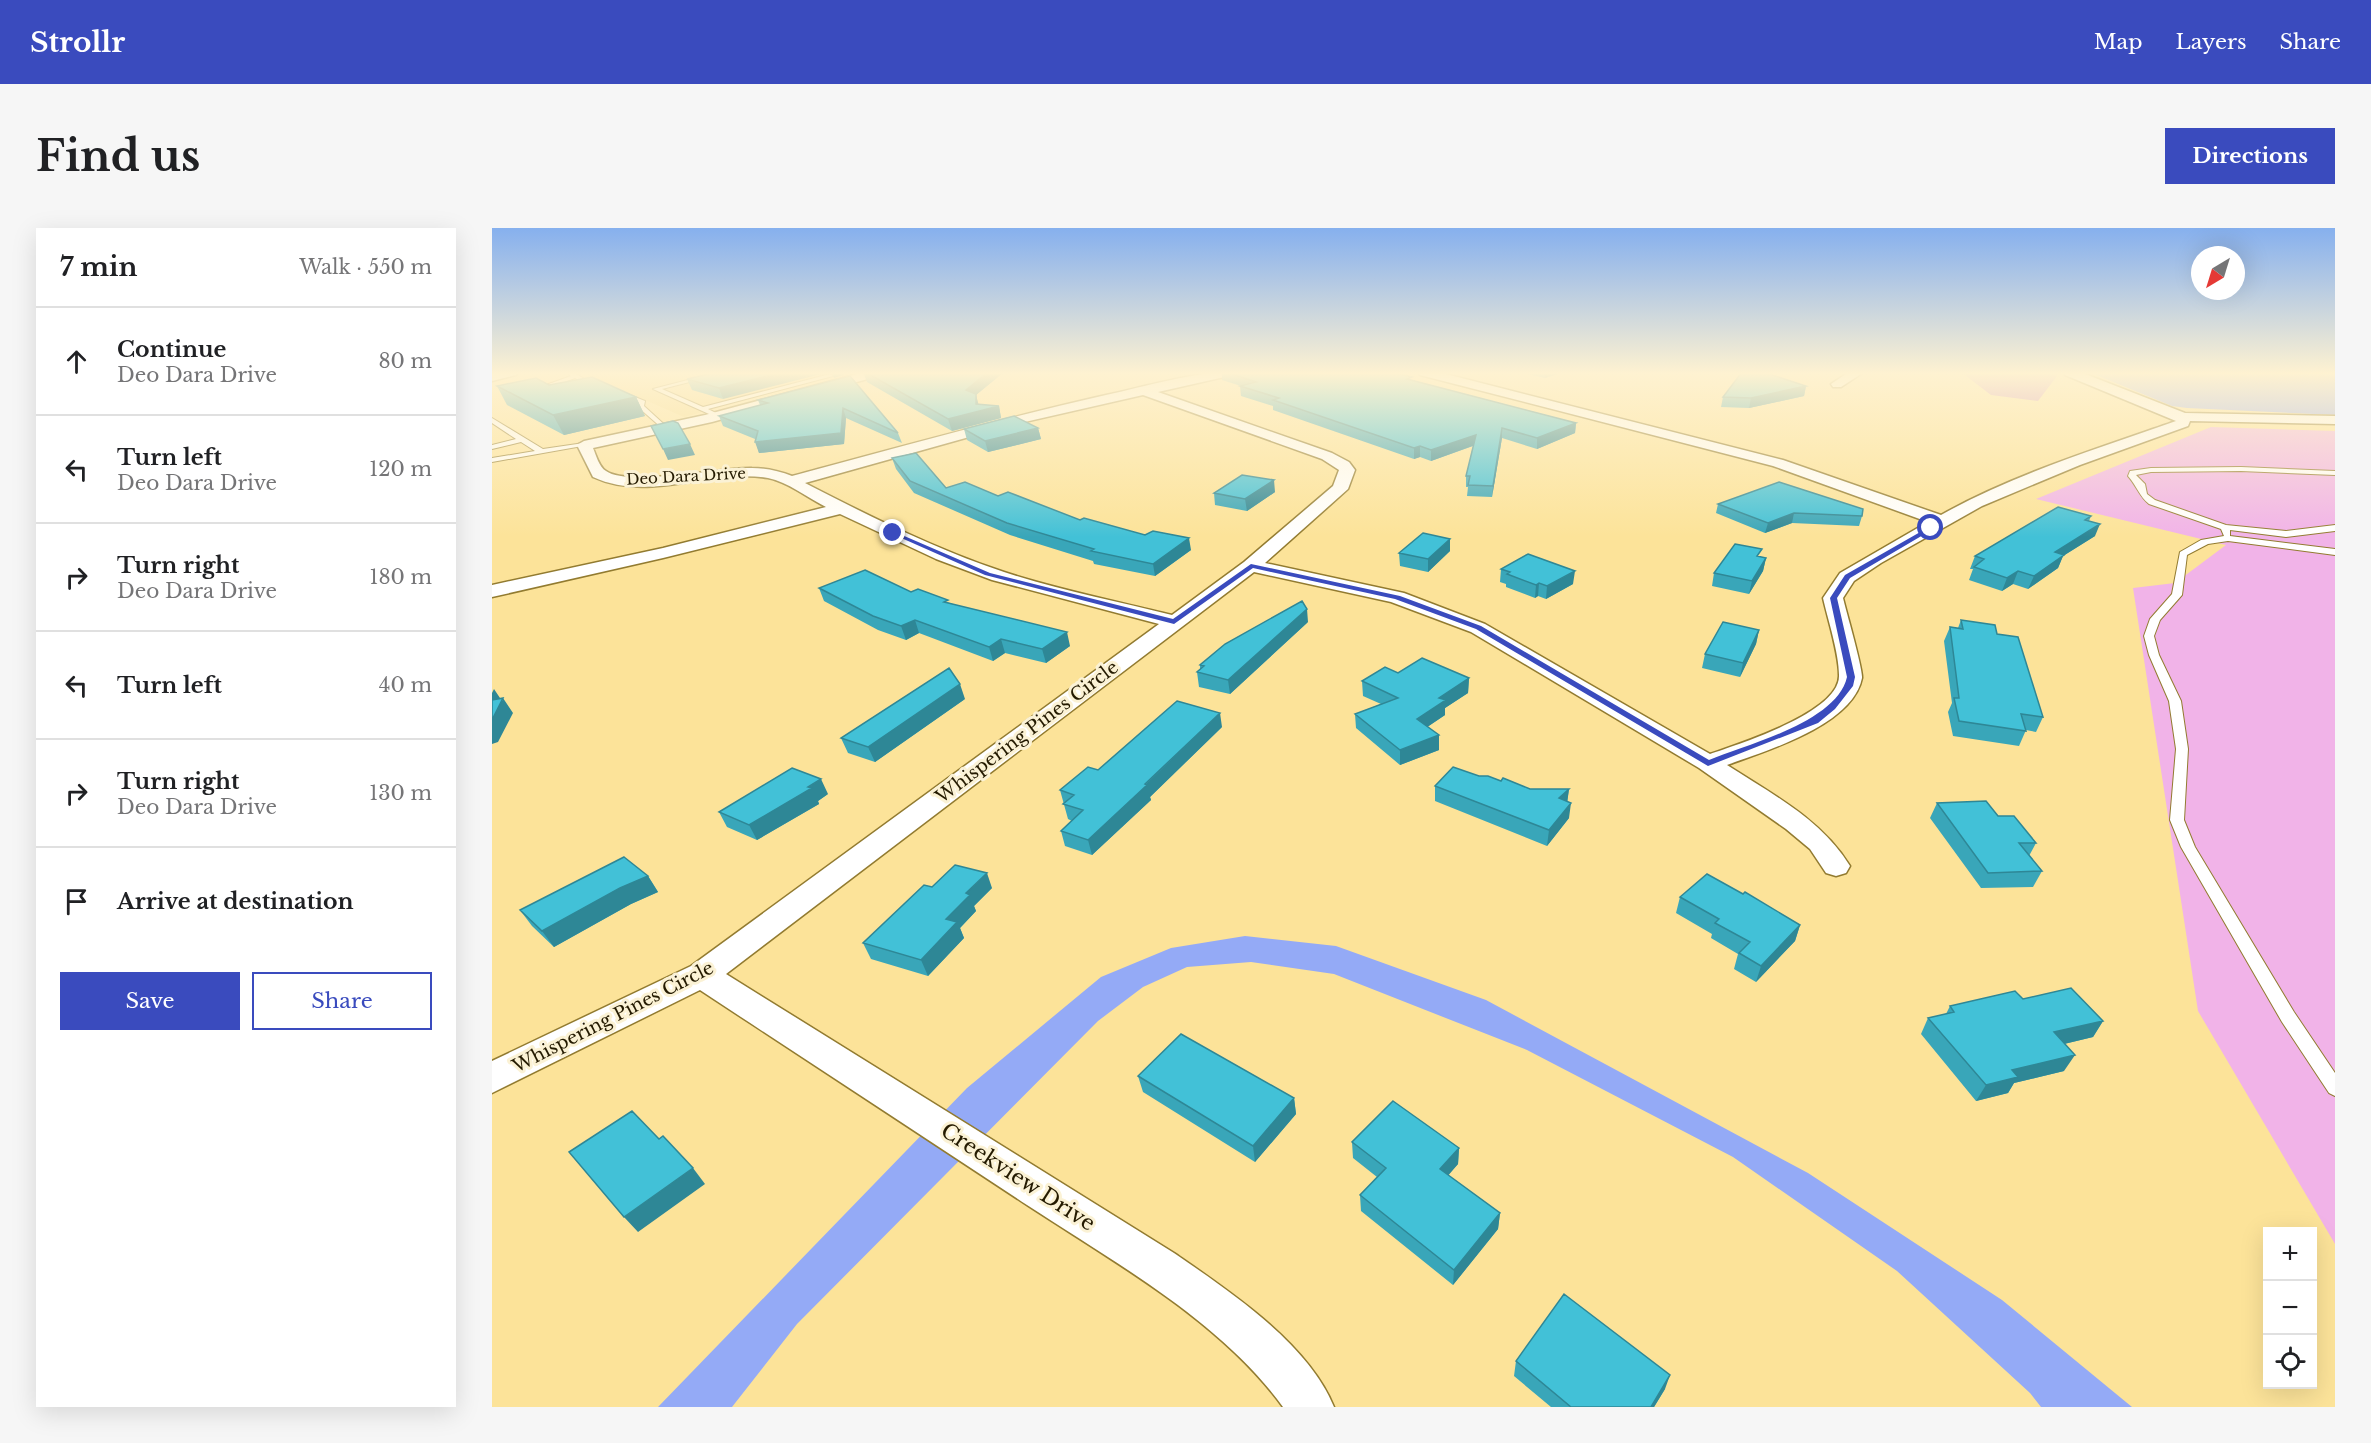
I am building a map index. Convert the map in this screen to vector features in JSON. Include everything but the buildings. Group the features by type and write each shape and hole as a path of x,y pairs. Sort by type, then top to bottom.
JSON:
{"street":[{"path":"584,446 669,427"},
{"path":"793,481 989,427"},
{"name":"Whispering Pines Circle","path":"492,1078 702,975 1251,566 1340,489 1347,476 1344,465 1328,456 1246,427"},
{"path":"1636,427 1778,464 1942,522"},
{"path":"1708,763 1815,721 1832,708 1849,686 1851,677 1833,598 1847,577 1976,502 2172,427"},
{"name":"Deo Dara Drive","path":"584,446 599,474 612,480 646,481 736,472 768,473 793,481 893,533 988,574 1174,622"},
{"path":"492,591 842,508"},
{"path":"1251,566 1397,597 1478,628 1708,763 1796,823 1820,843 1836,866"},
{"name":"Creekview Drive","path":"702,975 1159,1267 1211,1304 1267,1353 1298,1388 1311,1407"}],"lane":[{"path":"503,427 542,452"},
{"path":"492,447 524,440"},
{"path":"492,460 584,446"},
{"path":"2335,473 2241,469 2151,470 2133,473 2132,476 2141,484 2143,495 2152,502 2227,533 2335,552"},
{"path":"2335,528 2286,534 2227,533 2196,544 2183,554 2176,595 2155,619 2149,636 2154,655 2175,701 2182,749 2177,820 2188,847 2288,1017 2335,1088"}],"shaded area":[{"path":"2211,427 2335,431 2335,1244 2198,1011 2133,588 2175,583 2226,545 2036,499"}],"water":[{"path":"1245,936 1336,946 1486,1000 1808,1173 2002,1300 2132,1407 2041,1407 2030,1393 1897,1271 1733,1157 1527,1050 1334,974 1251,962 1187,967 1143,987 1098,1021 797,1324 732,1407 658,1407 967,1088 1101,977 1171,948"}],"route":[{"path":"893,533 988,574 1174,622 1251,566 1397,597 1478,628 1708,763 1815,721 1832,708 1849,686 1851,677 1833,598 1847,577 1874,559 1931,528"}]}
